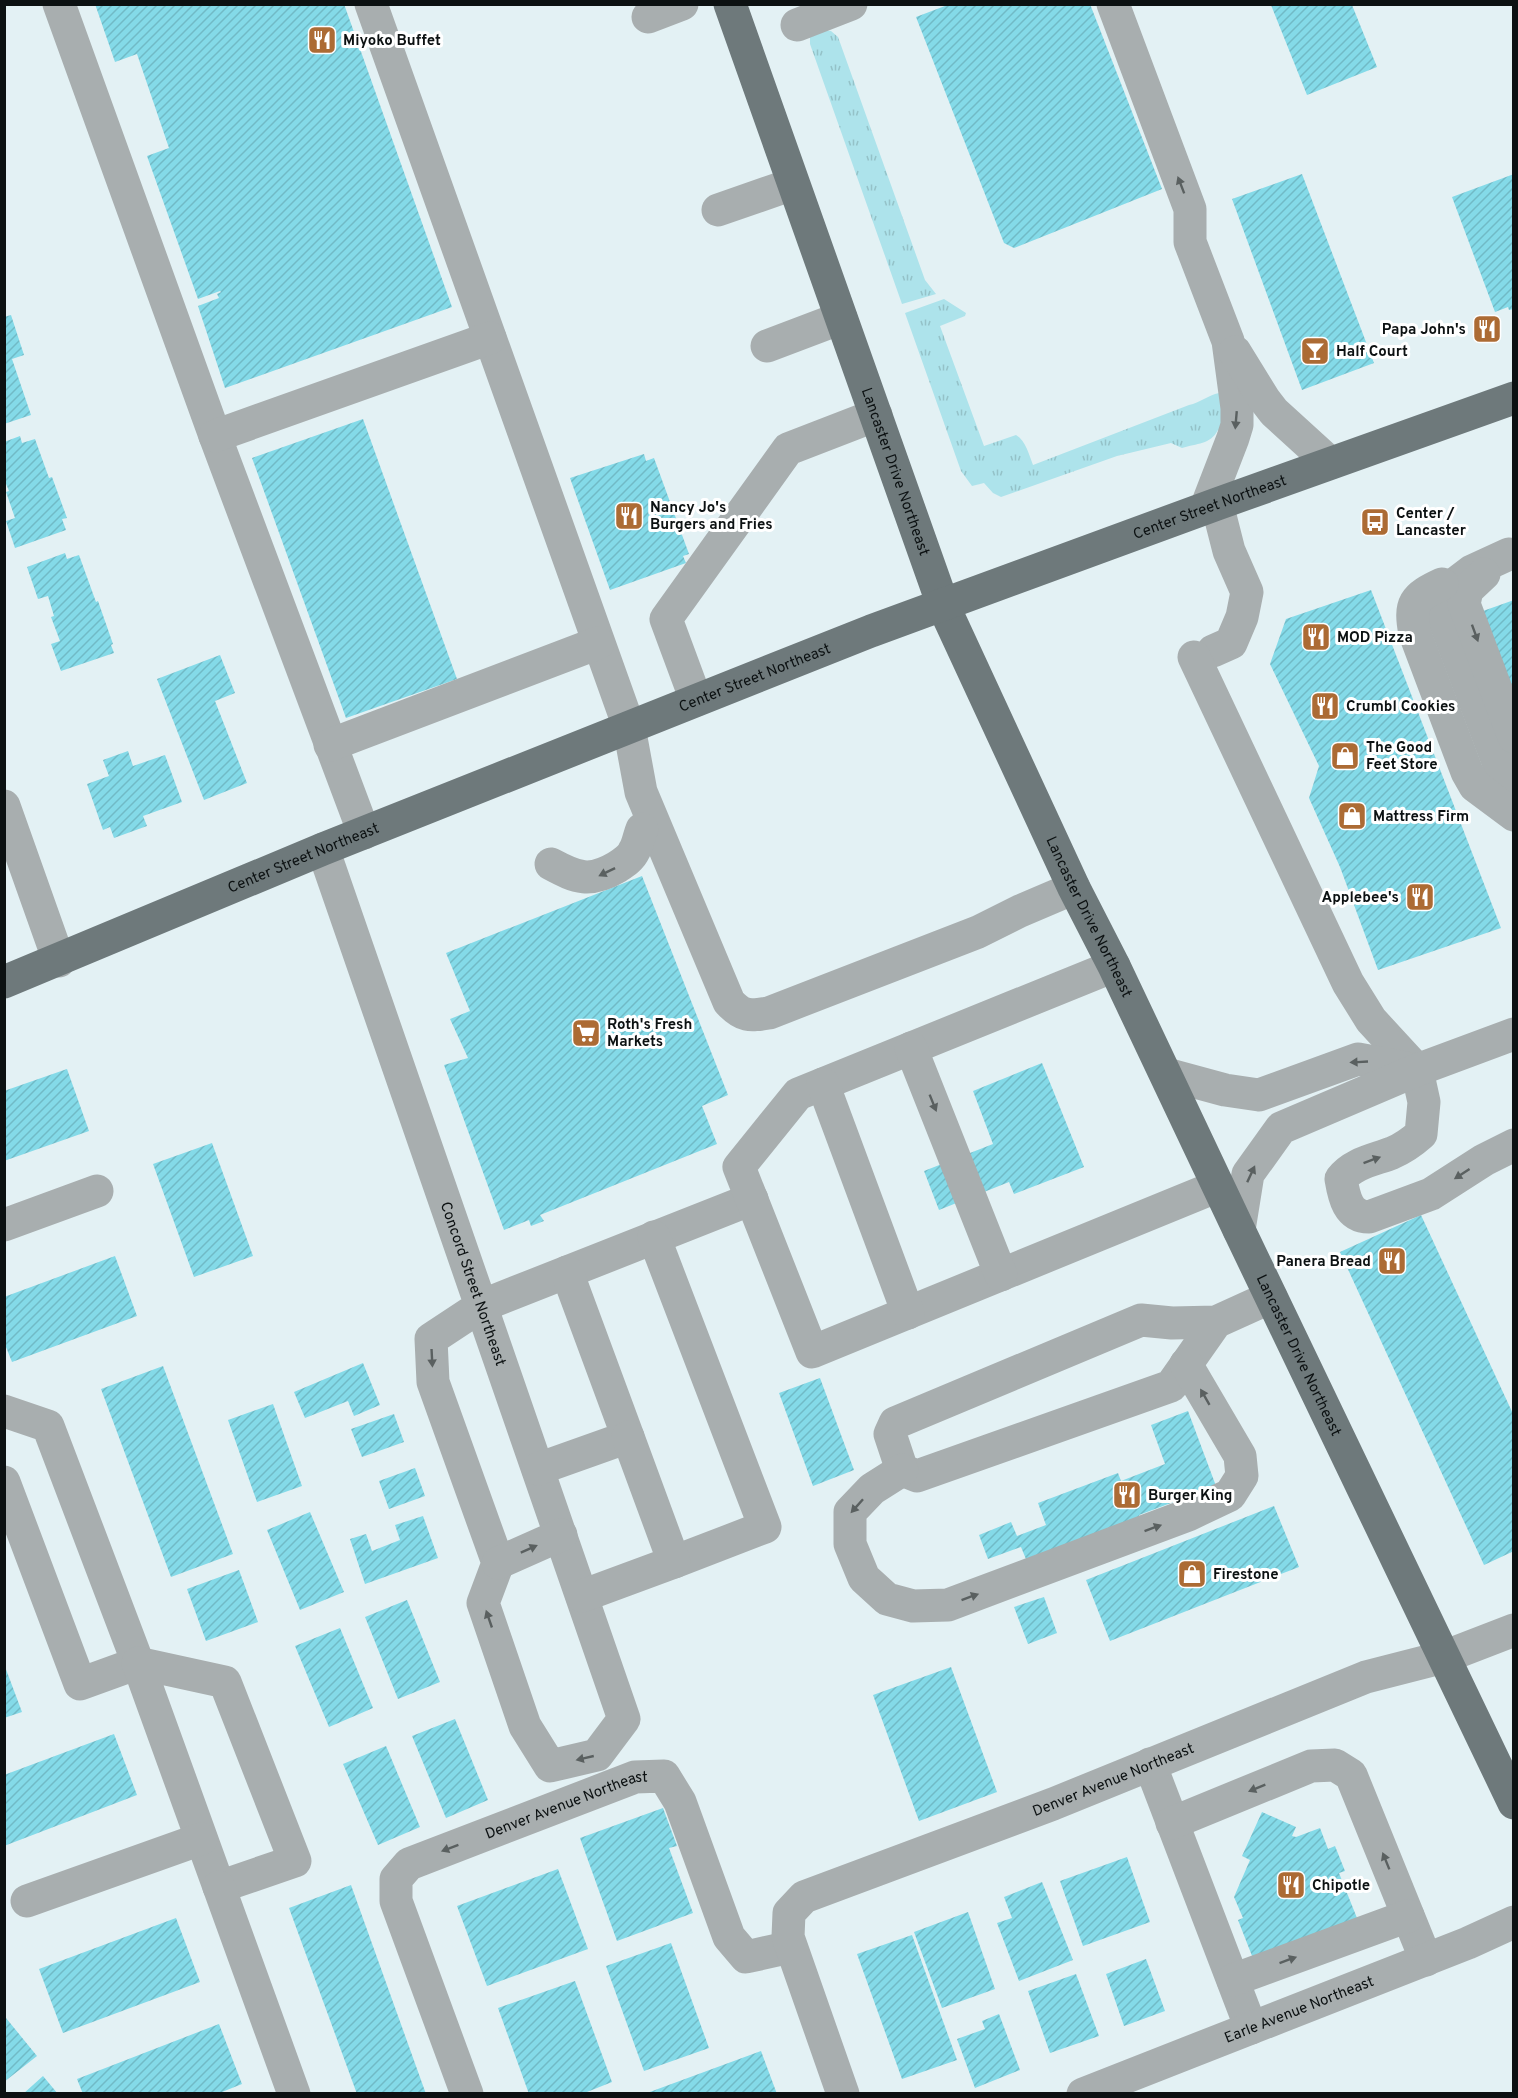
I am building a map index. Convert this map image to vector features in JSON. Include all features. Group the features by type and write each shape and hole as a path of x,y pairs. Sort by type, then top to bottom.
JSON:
{"main road":[{"name":"Lancaster Drive Northeast","path":"730,4 944,605 1074,888 1166,1074 1514,1803"},
{"name":"Center Street Northeast","path":"4,982 323,849 871,631 1514,398"}],"street":[{"path":"59,4 215,436 364,833"},
{"path":"371,4 629,727 641,792 729,1002 739,1013 753,1016 790,1006 978,932 1074,888"},
{"path":"648,17 682,4"},
{"path":"1113,4 1190,209 1190,242 1228,341 1236,393 1237,425 1212,506 1247,592 1242,617 1231,643 1204,654 1348,983 1371,1020 1417,1070 1424,1102 1421,1134 1410,1144 1348,1169 1341,1179 1351,1211 1360,1217 1369,1217 1431,1194 1484,1160 1514,1145"},
{"path":"797,24 843,6"},
{"path":"718,210 793,184"},
{"path":"766,346 841,318"},
{"path":"215,436 490,338"},
{"path":"1228,341 1274,412 1330,463"},
{"path":"696,700 666,619 788,449 876,415"},
{"path":"1513,806 1482,768 1431,637 1426,614 1430,596 1442,584 1509,554 1474,581 1467,590 1464,604 1514,737"},
{"path":"1472,571 1448,590 1442,614 1513,806"},
{"path":"330,745 598,643"},
{"path":"4,806 59,961"},
{"path":"551,864 565,872 587,879 603,876 623,863 634,852 642,829"},
{"name":"Concord Street Northeast","path":"323,849 624,1719 597,1755 550,1766 525,1726 483,1603 498,1563"},
{"path":"1114,966 798,1094 739,1167 812,1352 1218,1186"},
{"path":"1239,1230 1248,1174 1281,1128 1417,1070 1514,1034"},
{"path":"911,1048 1001,1275"},
{"path":"1166,1074 1225,1090 1259,1095 1358,1059 1417,1070"},
{"path":"823,1084 908,1313"},
{"path":"4,1225 97,1191"},
{"path":"561,1535 498,1563 433,1382 431,1339 481,1306 752,1199"},
{"path":"582,1596 765,1527 654,1237"},
{"path":"567,1272 674,1562"},
{"path":"1216,1322 1171,1386 917,1476 902,1470 890,1434 895,1423 1141,1320 1172,1323 1216,1322 1271,1296"},
{"path":"902,1470 873,1489 850,1512 850,1544 864,1578 887,1599 913,1606 948,1605 1188,1515 1230,1495 1242,1476 1240,1456 1186,1364"},
{"path":"4,1411 48,1426 138,1663 294,2094"},
{"path":"538,1469 628,1437"},
{"path":"4,1482 80,1684 138,1663 225,1682 296,1861 219,1887"},
{"name":"Denver Avenue Northeast","path":"467,2094 396,1901 396,1879 409,1864 635,1777 663,1776 680,1802 729,1937 746,1957 790,1947 789,1913 804,1897 1053,1804 1366,1677 1444,1657 1514,1630"},
{"path":"1150,1764 1251,2028"},
{"path":"1172,1823 1311,1766 1335,1765 1351,1775 1426,1960"},
{"path":"27,1901 201,1839"},
{"path":"1233,1980 1408,1916"},
{"name":"Earle Avenue Northeast","path":"1083,2094 1123,2086 1251,2028 1426,1960 1514,1922"},
{"path":"790,1947 843,2094"}],"green space":[{"path":"823,30 831,31 838,37 925,280 936,294 902,304 810,44 810,35"},
{"path":"944,299 966,313 965,316 940,326 984,446 1016,435 1025,444 1033,465 1219,393 1225,432 1218,430 1215,435 1203,443 1182,448 1171,443 1117,456 1001,497 993,493 984,483 972,486 961,471 905,313"}],"building":[{"path":"95,4 344,4 452,307 225,388 198,306 219,298 217,294 221,292 198,299 147,156 169,148 137,54 115,62"},
{"path":"945,4 1090,4 1162,189 1014,248 1004,243 916,17 945,6"},
{"path":"1271,5 1352,5 1377,67 1307,95"},
{"path":"1302,174 1374,363 1302,390 1232,199"},
{"path":"1514,174 1514,309 1509,310 1508,307 1495,312 1452,197"},
{"path":"11,315 24,355 12,359 31,415 4,424 4,317"},
{"path":"363,419 457,679 346,718 252,458"},
{"path":"20,436 22,443 35,439 67,518 62,519 66,530 15,548 6,521 15,518 4,479 4,442"},
{"name":"Nancy Jo's Burgers and Fries","path":"644,454 646,461 654,458 689,554 683,556 686,563 610,590 570,478"},
{"path":"65,553 67,559 79,555 96,602 98,601 114,653 61,671 51,644 60,641 51,617 54,616 48,596 38,599 27,567"},
{"path":"1371,590 1501,928 1378,970 1340,867 1309,798 1319,766 1270,664 1286,619"},
{"path":"1514,600 1514,720 1483,611"},
{"path":"220,655 235,693 215,701 247,783 204,800 157,679"},
{"path":"128,751 133,766 165,755 182,802 143,816 147,826 114,838 110,827 103,830 87,784 109,776 103,760"},
{"path":"642,876 728,1095 702,1106 717,1144 540,1215 544,1221 531,1226 529,1220 504,1230 444,1065 468,1058 450,1019 470,1011 446,953"},
{"path":"1042,1063 1084,1167 1014,1194 1009,1182 939,1210 924,1171 993,1144 973,1091"},
{"path":"67,1069 89,1131 4,1161 4,1091"},
{"path":"212,1143 253,1256 194,1277 153,1164"},
{"path":"1421,1215 1514,1416 1514,1551 1484,1565 1340,1252"},
{"path":"115,1256 137,1316 12,1362 4,1342 4,1297"},
{"path":"363,1363 380,1405 354,1416 348,1401 305,1418 294,1392"},
{"path":"163,1366 233,1554 171,1577 101,1389"},
{"path":"820,1378 854,1470 813,1486 779,1393"},
{"path":"273,1404 302,1486 257,1502 228,1420"},
{"name":"Burger King","path":"1188,1411 1216,1486 1139,1515 1141,1521 1028,1564 1021,1547 988,1559 979,1535 1011,1522 1017,1536 1046,1525 1038,1503 1118,1473 1121,1481 1165,1464 1151,1425"},
{"path":"394,1414 404,1442 362,1457 351,1429"},
{"path":"415,1468 425,1496 389,1509 379,1481"},
{"name":"Firestone","path":"1274,1506 1299,1567 1110,1641 1086,1580"},
{"path":"310,1512 344,1592 300,1610 267,1530"},
{"path":"423,1516 438,1558 365,1584 350,1539 366,1534 372,1551 400,1540 395,1525"},
{"path":"239,1570 258,1622 206,1641 187,1589"},
{"path":"1044,1597 1057,1633 1028,1644 1014,1607"},
{"path":"407,1600 440,1682 398,1699 365,1617"},
{"path":"340,1628 373,1708 329,1727 295,1646"},
{"path":"4,1664 22,1712 4,1718"},
{"path":"951,1667 997,1792 919,1821 873,1695"},
{"path":"455,1719 488,1800 446,1818 412,1736"},
{"path":"114,1734 137,1795 4,1846 4,1775"},
{"path":"386,1746 420,1827 378,1845 343,1764"},
{"path":"663,1808 677,1846 669,1848 693,1913 617,1941 580,1838"},
{"name":"Chipotle","path":"1262,1812 1296,1827 1292,1836 1296,1837 1320,1828 1328,1849 1335,1846 1345,1871 1339,1873 1359,1923 1254,1961 1238,1920 1243,1918 1234,1897 1250,1860 1242,1856"},
{"path":"1127,1857 1150,1922 1083,1946 1060,1881"},
{"path":"558,1869 588,1949 487,1986 457,1906"},
{"path":"1042,1882 1073,1960 1019,1981 997,1923 1012,1918 1004,1897"},
{"path":"351,1885 426,2094 357,2094 289,1908"},
{"path":"968,1912 995,1989 942,2008 914,1932"},
{"path":"176,1918 200,1982 63,2033 39,1969"},
{"path":"912,1935 957,2060 902,2079 857,1954"},
{"path":"671,1943 709,2048 644,2071 606,1966"},
{"path":"1146,1959 1165,2011 1124,2026 1106,1974"},
{"path":"1076,1974 1099,2036 1050,2053 1028,1991"},
{"path":"575,1981 612,2082 582,2094 529,2094 498,2008"},
{"path":"999,2014 1020,2070 975,2088 957,2039 985,2029 982,2021"},
{"path":"6,2018 37,2056 4,2082 4,2020"},
{"path":"219,2024 242,2084 217,2094 83,2094 77,2079"},
{"path":"761,2051 777,2094 647,2094 647,2093"},
{"path":"43,2076 58,2094 23,2094"}],"place":[{"name":"Miyoko Buffet","path":"322,40"},
{"name":"Papa John's","path":"1487,329"},
{"name":"Half Court","path":"1315,351"},
{"name":"Nancy Jo's Burgers and Fries","path":"629,516"},
{"name":"Center / Lancaster","path":"1375,522"},
{"name":"MOD Pizza","path":"1316,637"},
{"name":"Crumbl Cookies","path":"1325,706"},
{"name":"The Good Feet Store","path":"1345,756"},
{"name":"Mattress Firm","path":"1352,816"},
{"name":"Applebee's","path":"1420,897"},
{"name":"Roth's Fresh Markets","path":"586,1033"},
{"name":"Panera Bread","path":"1392,1261"},
{"name":"Burger King","path":"1127,1495"},
{"name":"Firestone","path":"1192,1574"},
{"name":"Chipotle","path":"1291,1885"}]}
